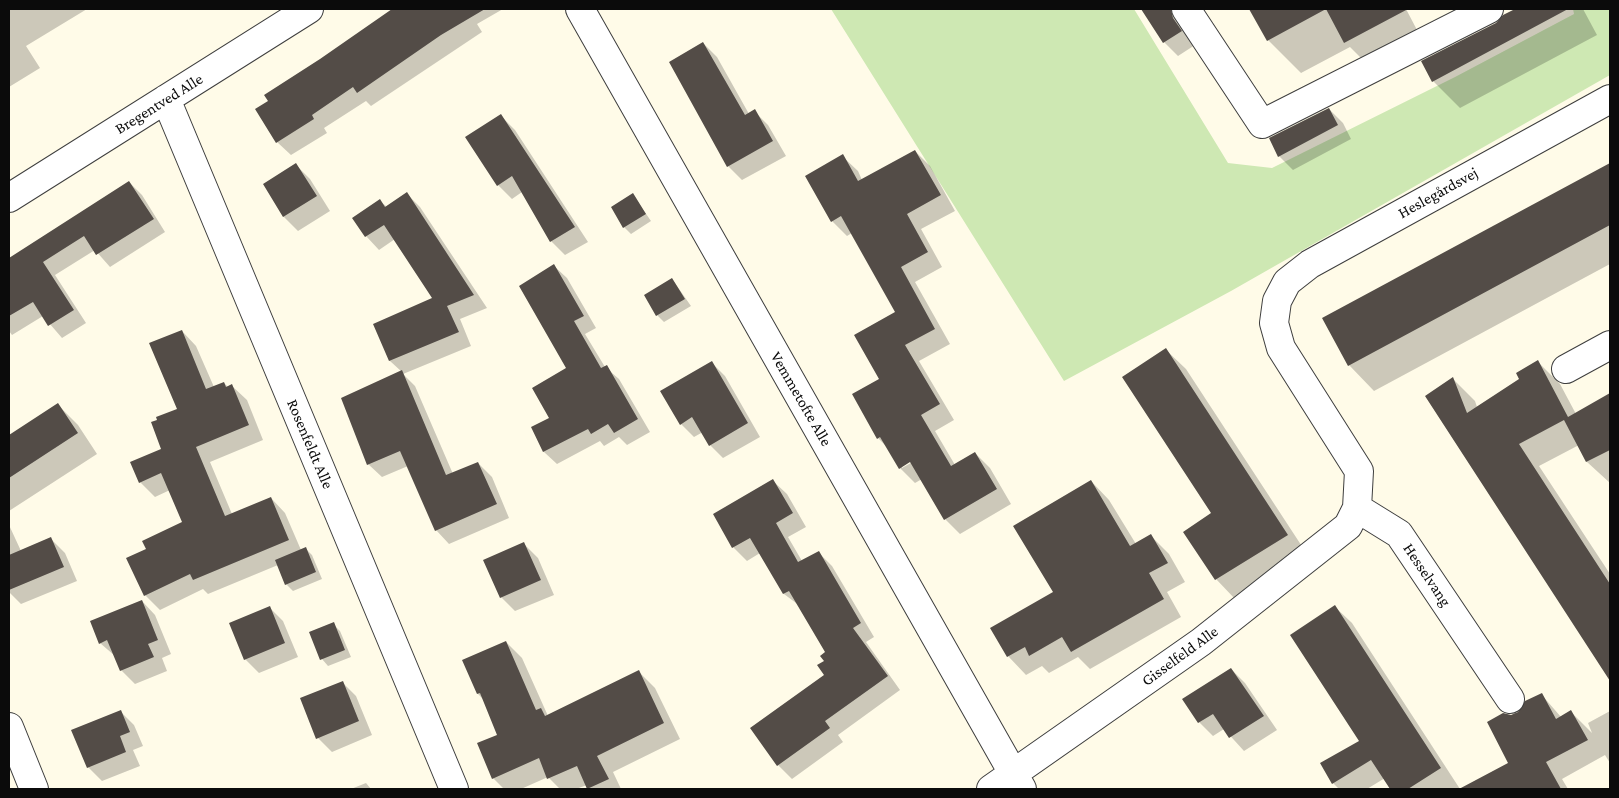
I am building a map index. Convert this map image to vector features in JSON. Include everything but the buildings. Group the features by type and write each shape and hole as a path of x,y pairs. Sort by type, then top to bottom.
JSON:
{"street":[{"name":"Bregentved Alle","path":"9,198 309,9"},
{"name":"Vemmetofte Alle","path":"580,9 1018,781"},
{"path":"1186,9 1262,124 1489,9"},
{"name":"Rosenfeldt Alle","path":"166,99 454,789"},
{"name":"Heslegårdsvej","path":"1357,508 1358,471 1282,348 1274,323 1277,302 1287,282 1310,264 1610,99"},
{"path":"1566,369 1610,345"},
{"name":"Gisselfeld Alle","path":"990,789 1018,781 1201,642 1348,526 1357,508"},
{"name":"Hesselvang","path":"1357,508 1399,534 1510,699"},
{"path":"9,727 34,789"}],"green space":[{"path":"831,9 1134,9 1228,163 1272,168 1455,77 1574,14 1573,9 1610,9 1610,75 1231,291 1064,381"}]}
